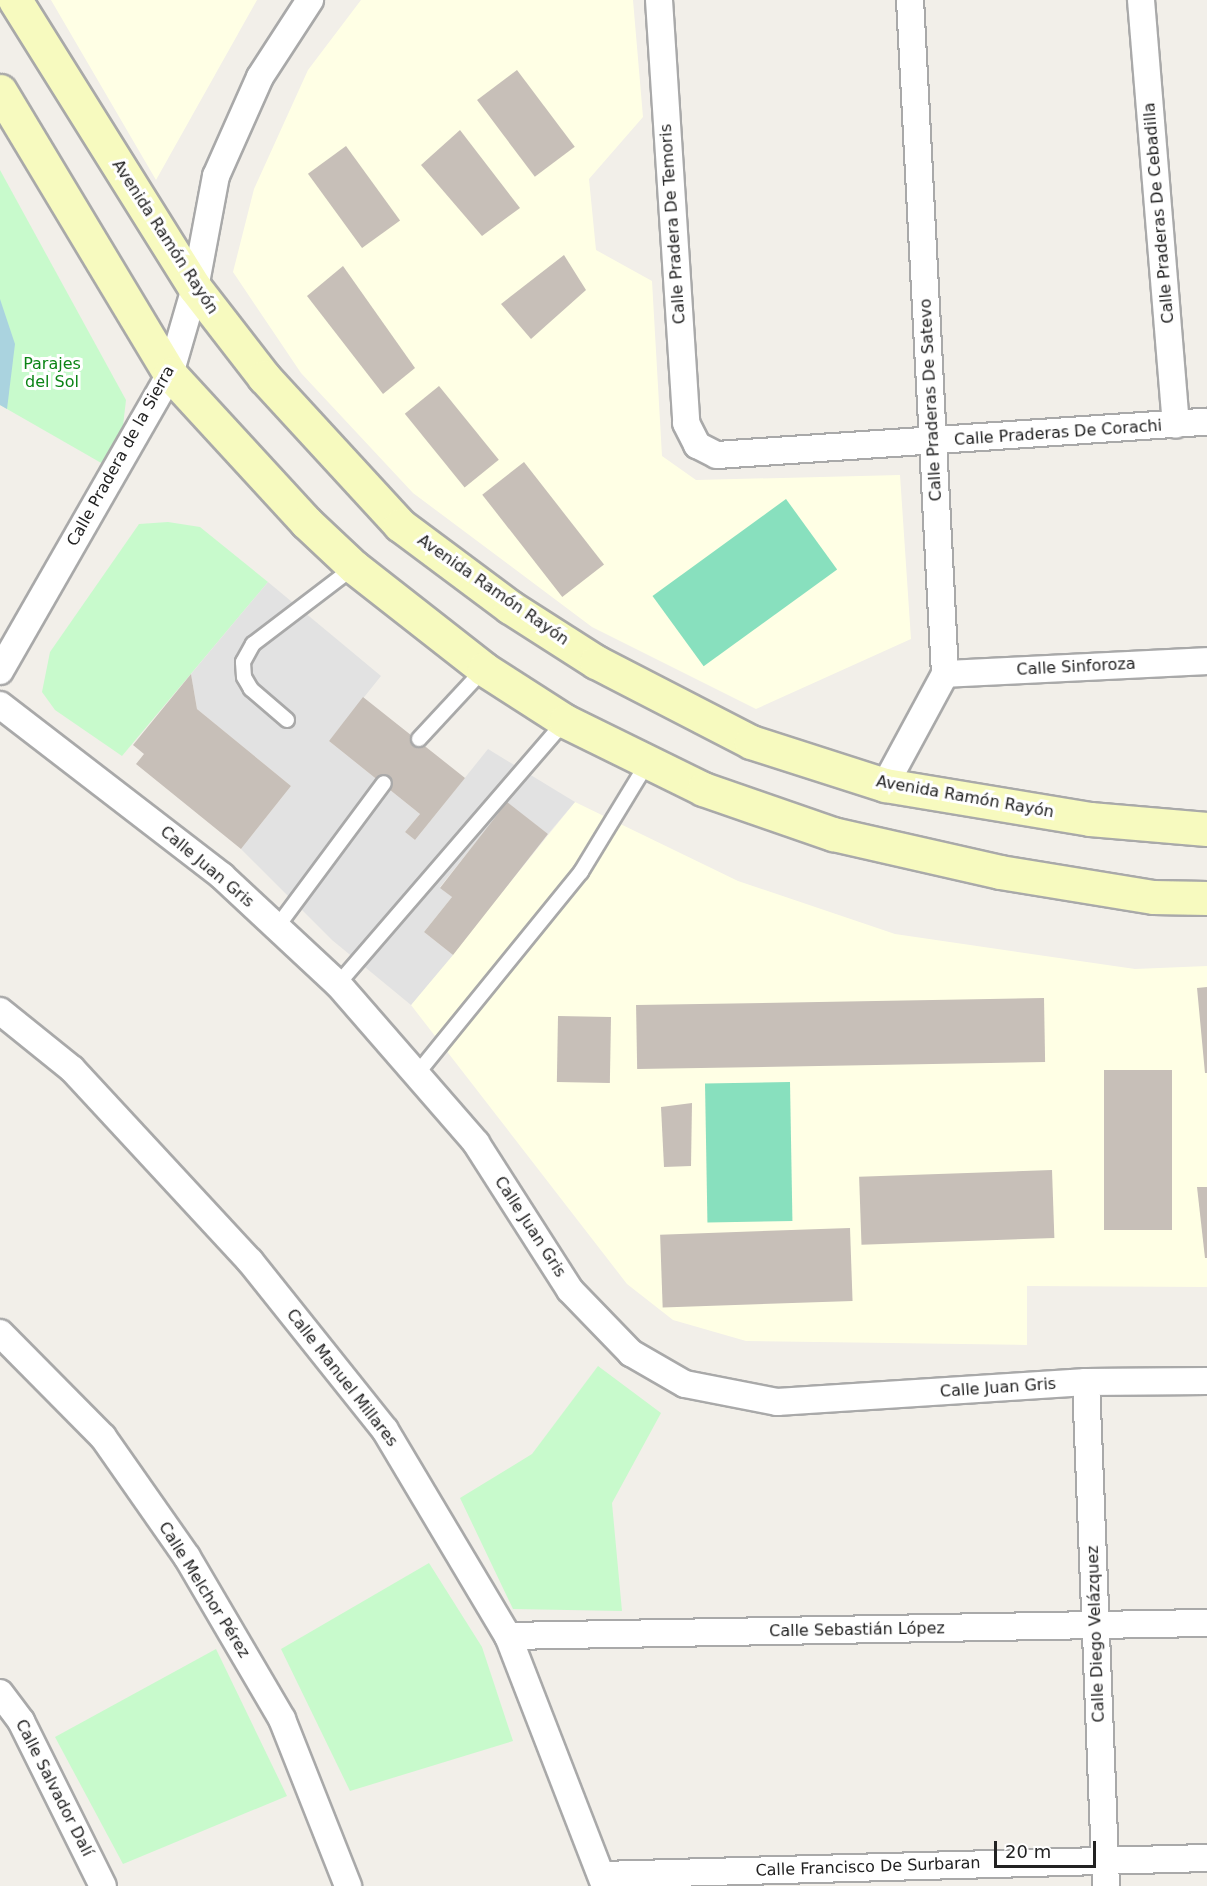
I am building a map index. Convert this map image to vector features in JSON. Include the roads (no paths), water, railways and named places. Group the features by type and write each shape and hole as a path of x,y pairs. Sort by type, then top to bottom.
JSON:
{"main road":[{"name":"Avenida Ramón Rayón","path":"15,0 195,288 264,377 400,525 510,607 596,662 751,742 885,785 1090,819 1207,828"},
{"path":"0,91 170,374 306,522 354,567 484,669 565,721 703,789 833,834 902,852 1153,897 1207,898"}],"street":[{"name":"Calle Pradera de la Sierra","path":"0,670 170,374 195,288 216,176 260,77 310,0"},
{"name":"Calle Pradera De Temoris","path":"659,0 686,423 697,445"},
{"name":"Calle Praderas De Satevo","path":"910,0 945,674"},
{"name":"Calle Praderas De Cebadilla","path":"1141,0 1176,425"},
{"name":"Calle Praderas De Corachi","path":"697,445 717,455 1207,422"},
{"name":"Calle Sinforoza","path":"945,674 1207,661"},
{"path":"885,785 945,674"},
{"name":"Calle Juan Gris","path":"0,705 222,876 338,984 476,1143 570,1290 631,1353 685,1384 777,1402 1086,1382 1207,1381"},
{"name":"Calle Manuel Millares","path":"0,1011 72,1069 250,1261 385,1430 508,1636 603,1880"},
{"name":"Calle Melchor Pérez","path":"0,1334 103,1437 187,1557 282,1719 348,1886"},
{"name":"Calle Diego Velázquez","path":"1086,1382 1106,1886"},
{"name":"Calle Sebastián López","path":"508,1636 1207,1623"},
{"name":"Calle Salvador Dalí","path":"0,1694 21,1721 103,1886"},
{"name":"Calle Francisco De Surbaran","path":"603,1880 1207,1858"}],"lane":[{"path":"287,720 251,688 244,677 243,662 253,644 354,567"},
{"path":"419,739 484,669"},
{"path":"338,984 565,721"},
{"path":"416,1075 581,872 648,762"},
{"path":"277,927 384,783"}],"water":[{"path":"0,299 15,344 7,409 0,405"}],"park label":[{"name":"Parajes del Sol","path":"52,373"}]}
